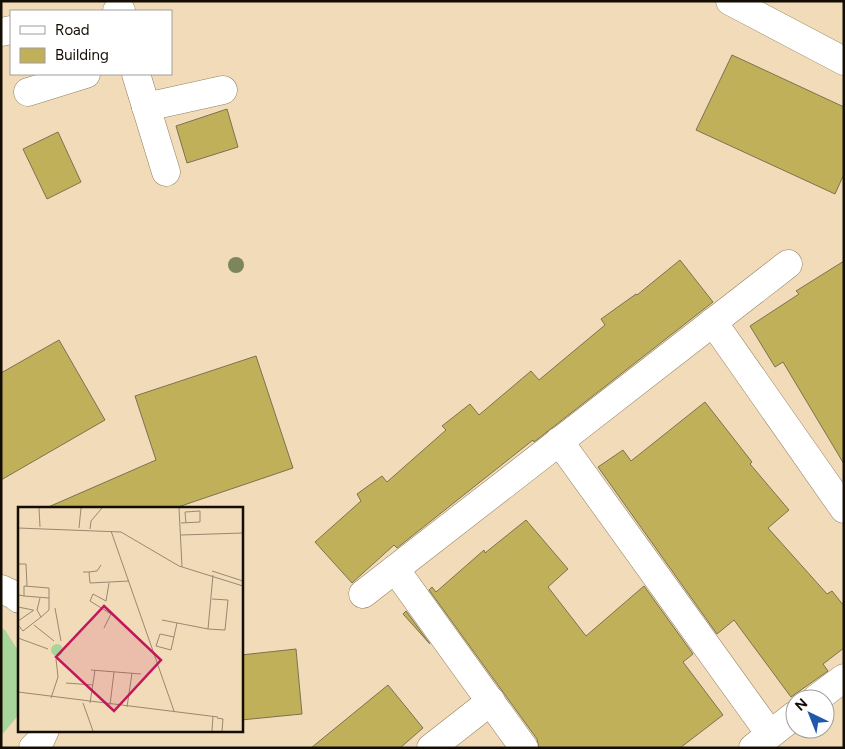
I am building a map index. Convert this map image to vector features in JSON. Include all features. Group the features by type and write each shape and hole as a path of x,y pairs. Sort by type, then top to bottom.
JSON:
{"street":[{"path":"730,1 844,61"},
{"path":"28,92 83,75"},
{"path":"136,75 166,172"},
{"path":"146,107 223,90"},
{"path":"363,594 788,264"},
{"path":"713,322 844,509"},
{"path":"559,441 762,741 785,723"},
{"path":"395,569 524,748"},
{"path":"1,589 18,598"},
{"path":"829,689 844,678"},
{"path":"431,748 491,701"},
{"path":"33,748 40,741 44,732"}],"green space":[{"path":"1,628 5,630 18,650 18,714 1,736"}],"building":[{"path":"732,55 844,107 844,174 835,194 696,130"},
{"path":"227,109 238,147 187,163 176,126"},
{"path":"58,132 81,182 47,199 23,149"},
{"path":"680,260 713,302 534,442 533,440 397,548 394,545 352,583 315,542 361,501 357,494 382,476 387,482 446,430 442,426 470,404 479,415 531,371 539,380 605,325 601,319 637,295"},
{"path":"844,261 844,464 783,362 775,367 750,326 799,294 796,291"},
{"path":"59,340 105,420 1,480 1,373"},
{"path":"256,356 293,468 178,507 48,507 156,460 135,396"},
{"path":"705,402 752,462 750,464 789,510 768,528 827,594 832,591 844,606 844,648 823,664 828,671 802,689 785,689 734,620 717,634 598,467 623,450 631,461"},
{"path":"526,520 568,569 548,587 586,636 644,586 693,654 683,662 723,715 680,748 539,748 537,739 429,590 432,587 436,592 484,550 485,553"},
{"path":"406,611 430,644 403,614"},
{"path":"296,649 302,714 242,720 242,655"},
{"path":"388,685 423,728 400,748 311,748"}]}
